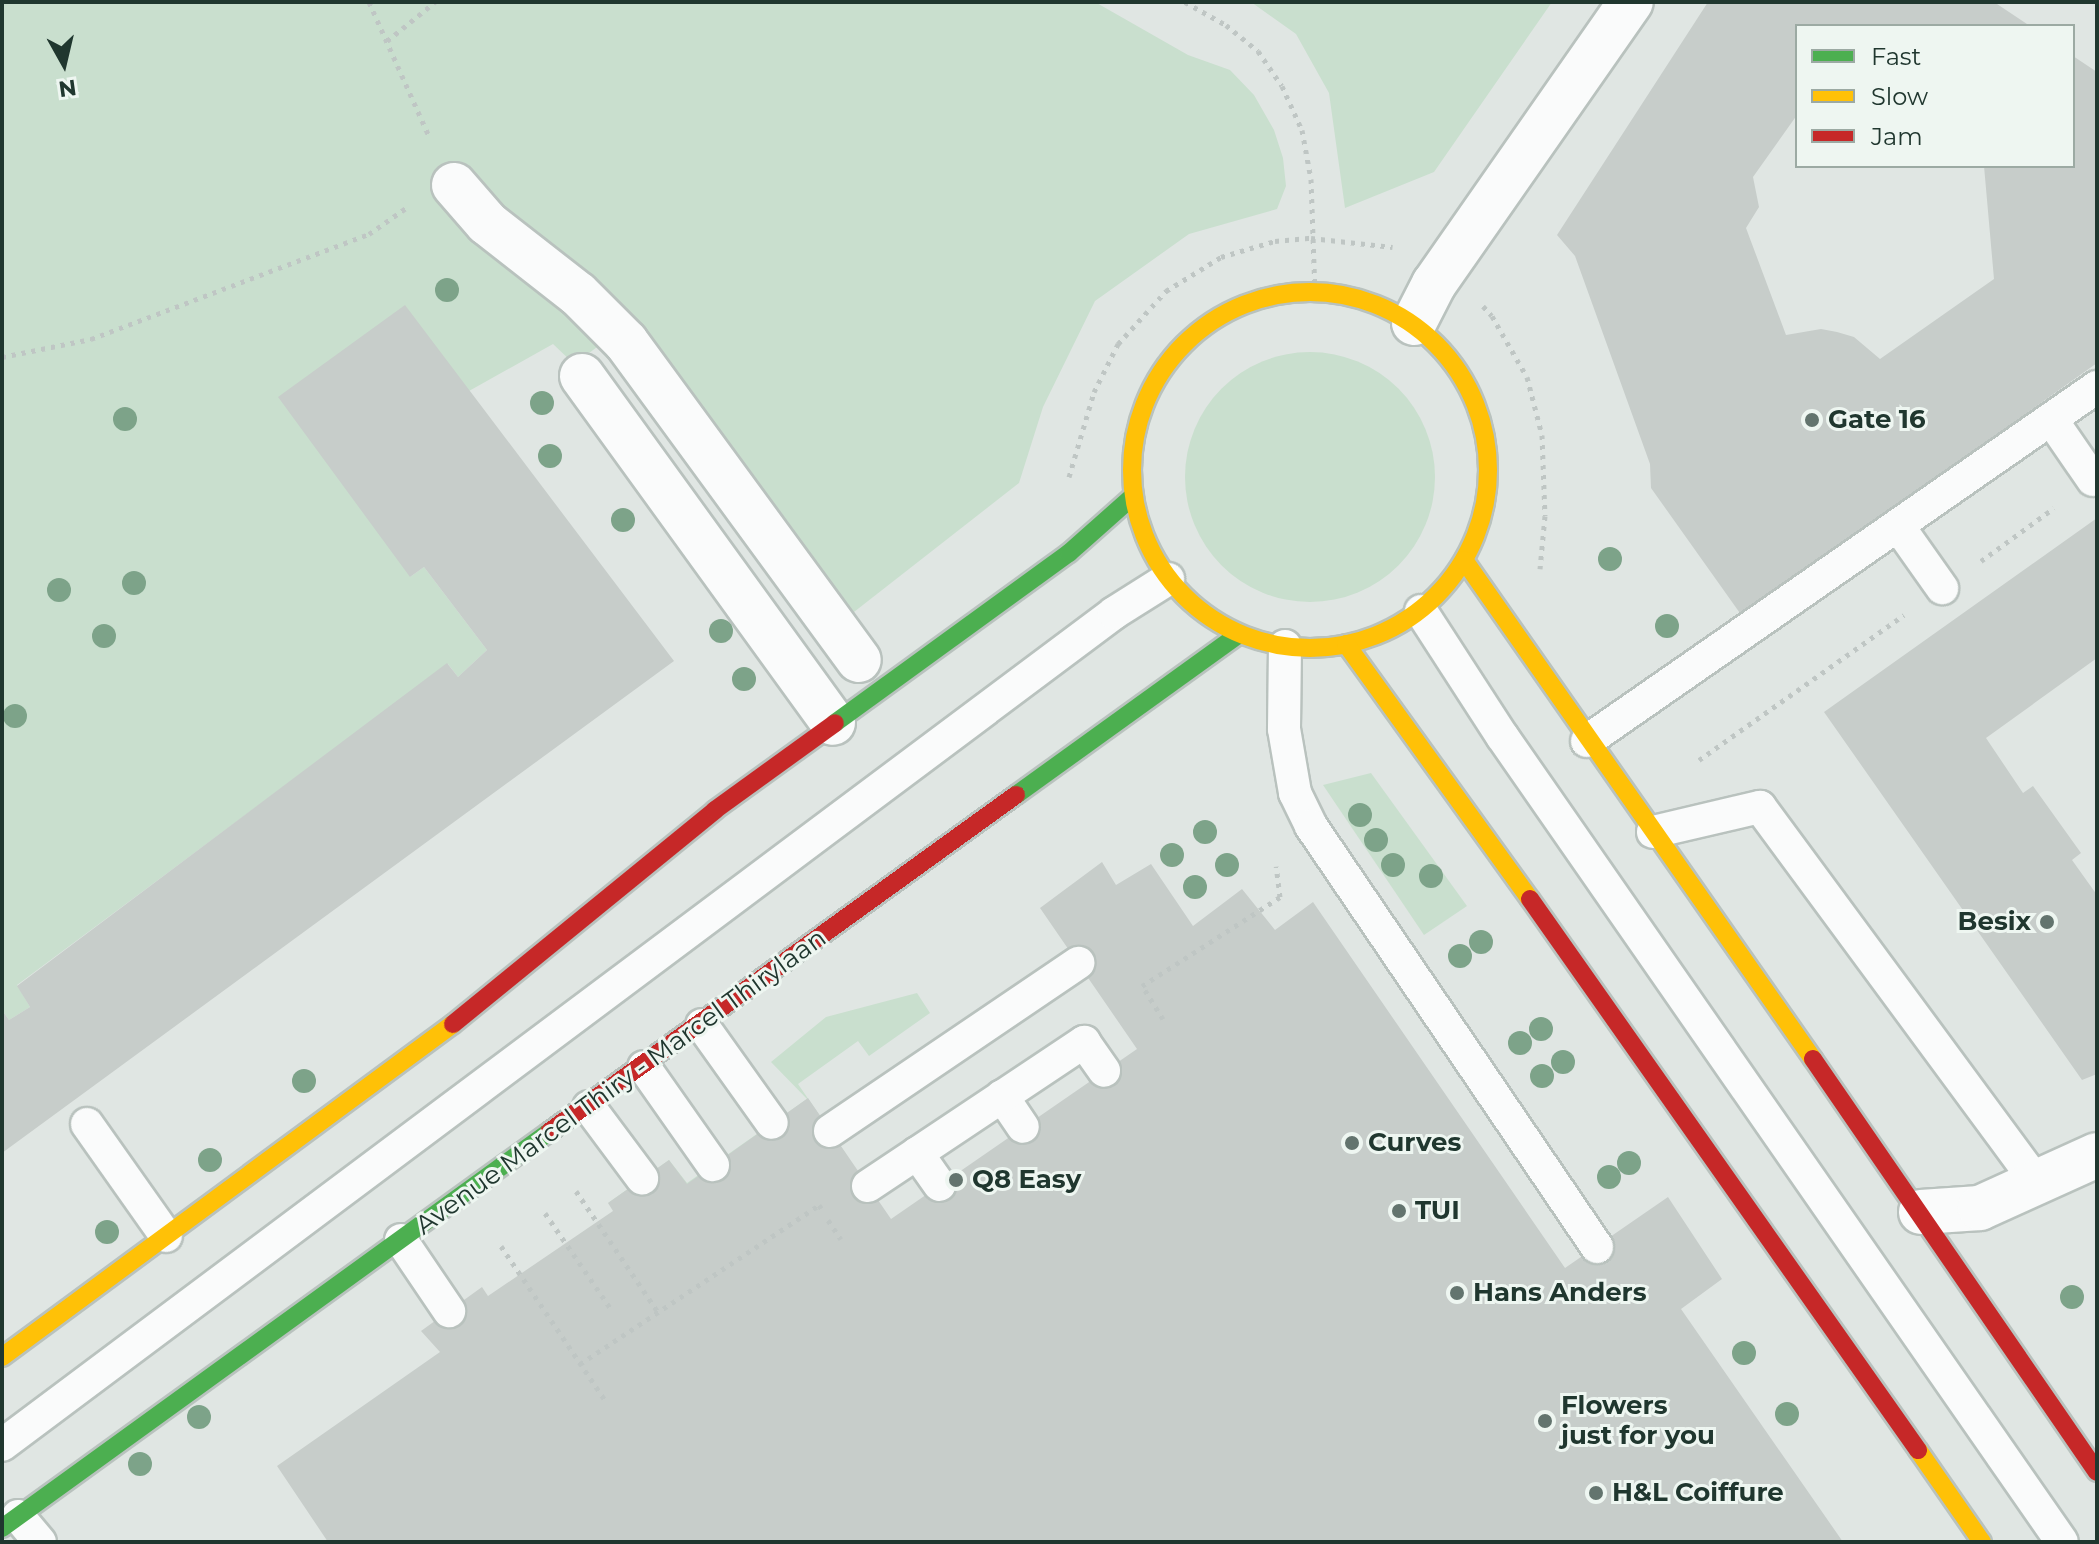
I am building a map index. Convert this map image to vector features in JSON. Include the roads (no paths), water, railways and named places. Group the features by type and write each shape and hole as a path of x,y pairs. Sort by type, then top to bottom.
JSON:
{"main road":[{"path":"1315,291 1349,296 1383,307 1414,323 1442,349 1465,379 1483,427 1488,452 1488,490 1480,527 1464,560 1445,587 1421,611 1385,631 1346,644 1285,646 1239,634 1188,601 1168,579 1145,540 1132,497 1131,458 1138,419 1153,383 1175,352 1204,326 1238,306 1276,294 1315,291"},
{"path":"4,1350 166,1236 486,999 715,810 1069,553 1132,497"},
{"path":"1464,560 1587,741 1921,1212 2097,1472"},
{"name":"Avenue Marcel Thiry - Marcel Thirylaan","path":"10,1522 589,1107 1239,634"},
{"path":"1346,644 1444,777 1982,1542"}],"street":[{"path":"1414,323 1442,273 1631,2"},
{"path":"452,181 487,223 578,294 626,342 859,660"},
{"path":"582,376 833,723"},
{"path":"1921,1212 1980,1208 2035,1180 2097,1155"}],"lane":[{"path":"1587,741 2097,387"},
{"path":"2051,419 2093,480"},
{"path":"1899,527 1942,588"},
{"path":"2,1445 1114,613 1168,579"},
{"path":"1421,611 1502,736 2062,1542"},
{"path":"1285,646 1284,729 1295,793 1311,826 1597,1247"},
{"path":"1653,832 1760,807 2035,1180"},
{"path":"830,1131 1078,963"},
{"path":"702,1025 772,1123"},
{"path":"868,1186 1084,1042 1104,1071"},
{"path":"644,1067 713,1165"},
{"path":"1002,1096 1023,1127"},
{"path":"589,1107 642,1178"},
{"path":"87,1124 166,1236"},
{"path":"917,1153 939,1185"},
{"path":"401,1240 449,1311"},
{"path":"10,1522 40,1542"}],"place":[{"name":"Gate 16","path":"1812,420"},
{"name":"Besix","path":"2047,922"},
{"name":"Curves","path":"1352,1143"},
{"name":"Q8 Easy","path":"956,1180"},
{"name":"TUI","path":"1399,1211"},
{"name":"Hans Anders","path":"1457,1293"},
{"name":"Flowers just for you","path":"1545,1421"},
{"name":"H&L Coiffure","path":"1596,1493"}]}
